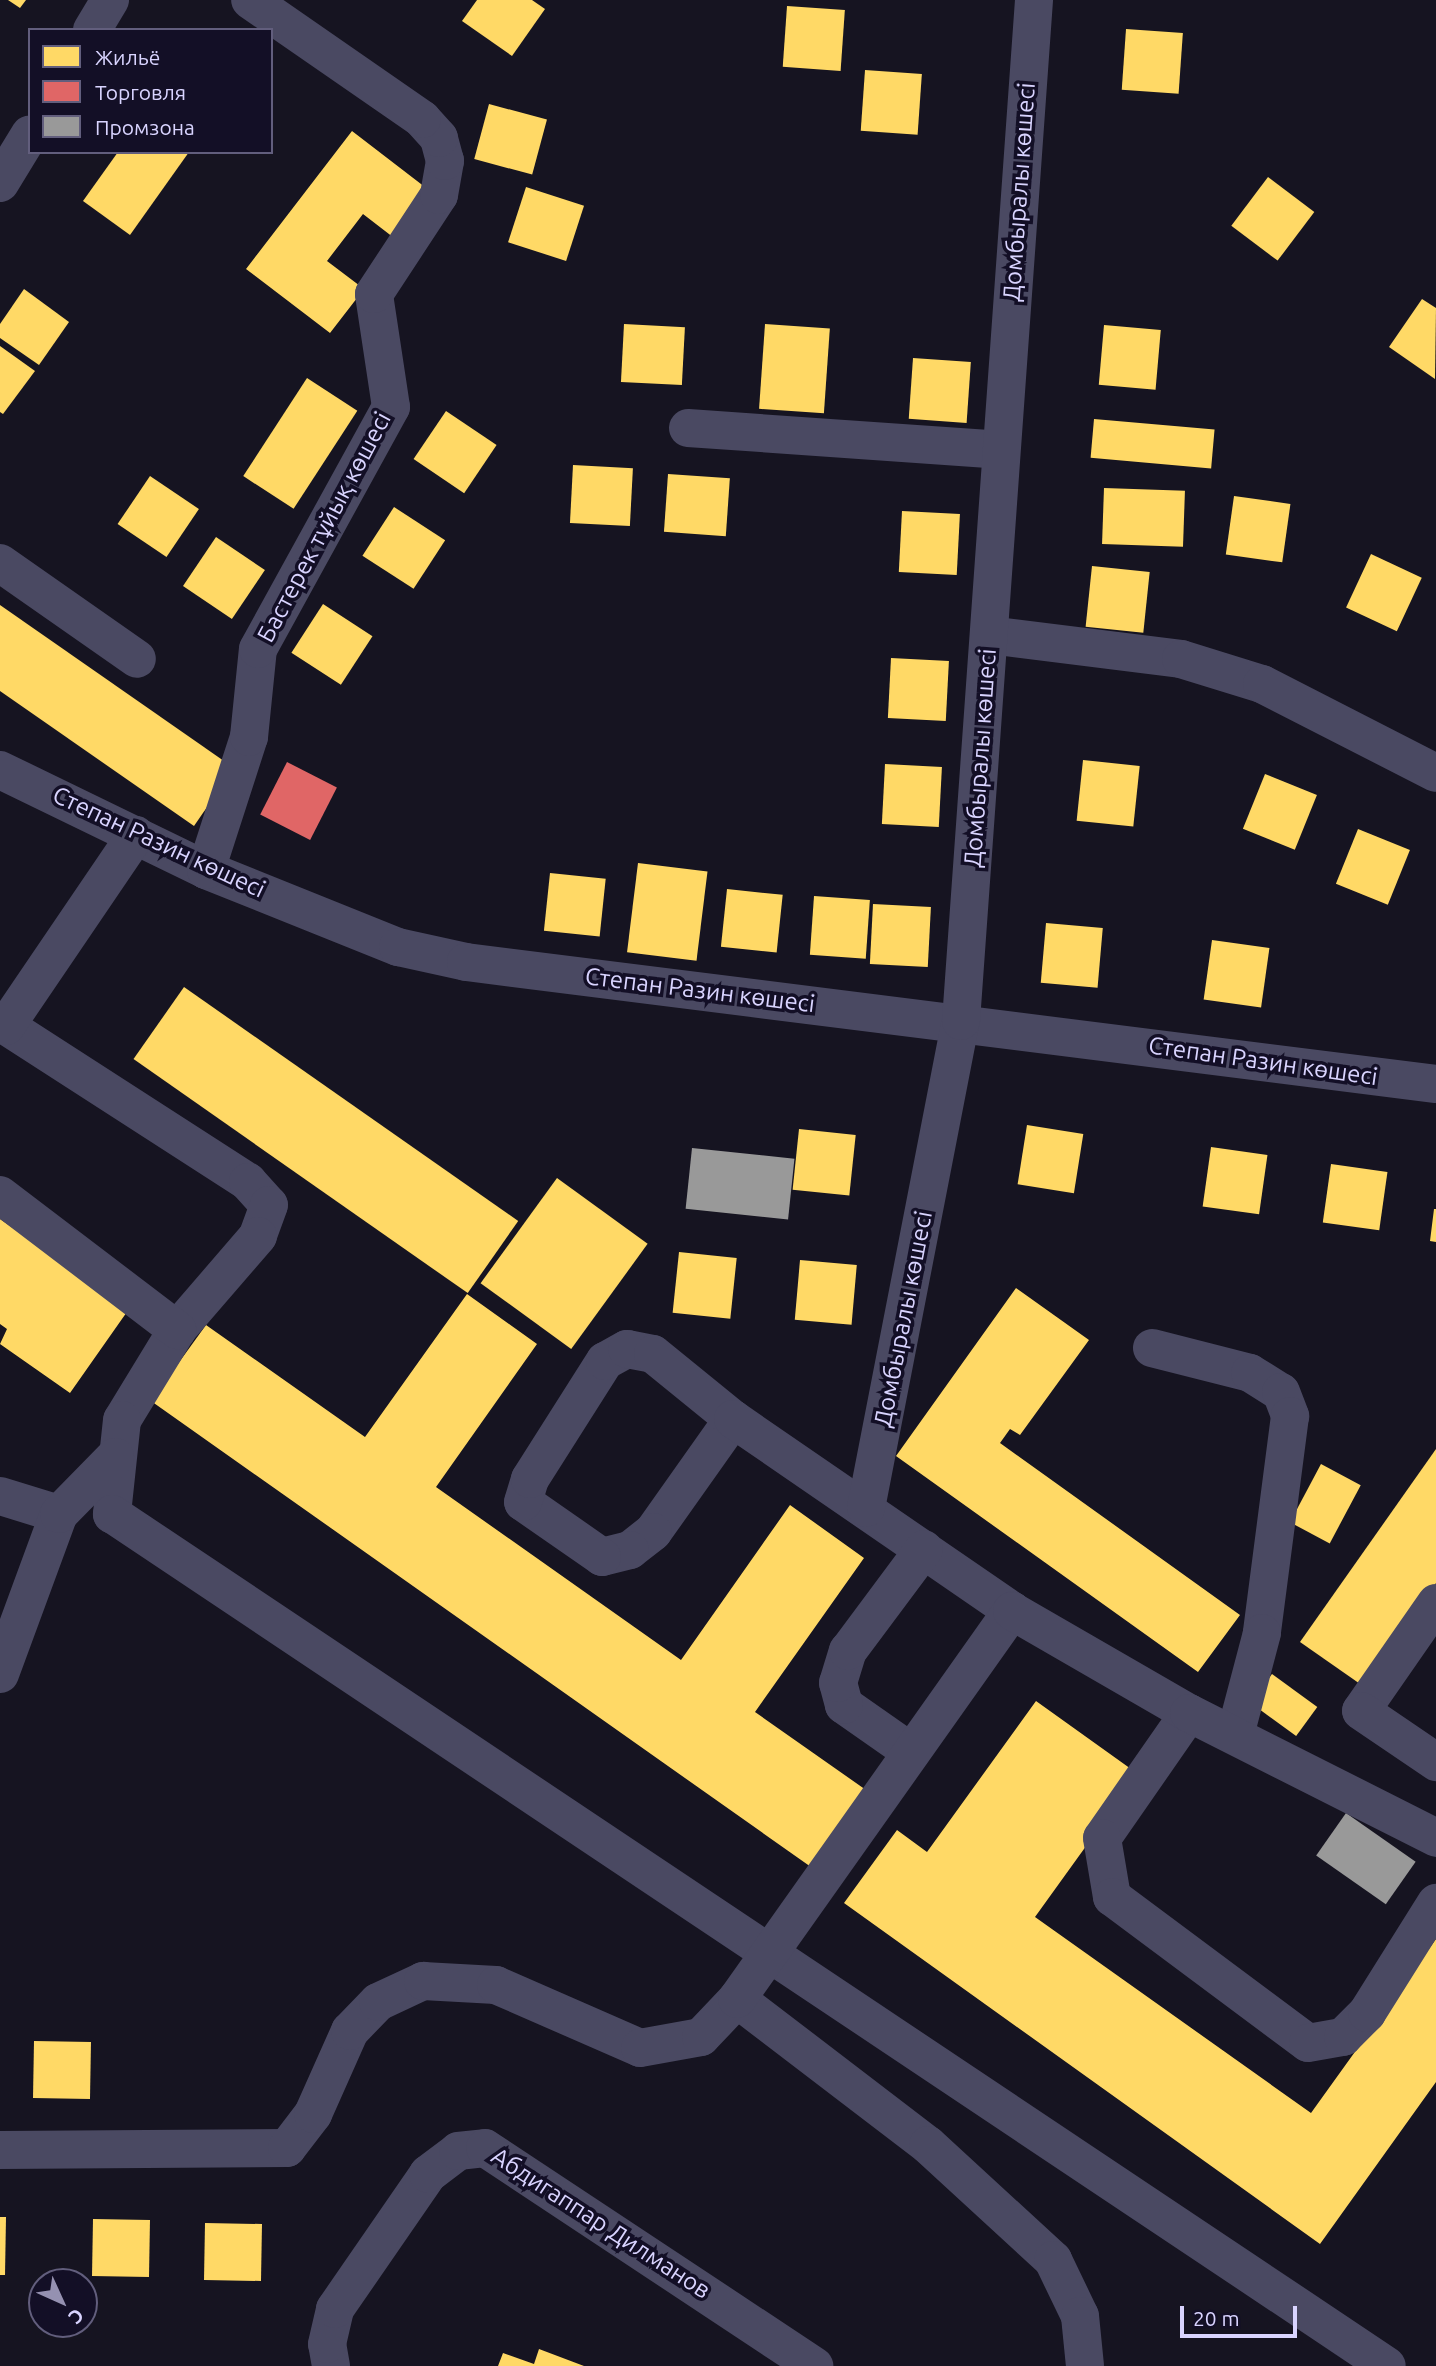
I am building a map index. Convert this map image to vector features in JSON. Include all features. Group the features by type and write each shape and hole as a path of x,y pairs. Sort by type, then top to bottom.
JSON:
{"street":[{"path":"93,28 110,0"},
{"name":"Бастерек тұйық көшесі","path":"206,870 249,737 258,649 391,407 374,294 439,195 445,161 439,138 422,119 250,0"},
{"name":"Домбыралы көшесі","path":"866,1508 961,1021 989,635 999,450 1034,0"},
{"path":"0,184 28,137"},
{"path":"688,428 999,450"},
{"path":"0,563 137,659"},
{"path":"989,635 1192,662 1262,684 1436,773"},
{"name":"Степан Разин көшесі","path":"0,771 206,870 398,947 466,962 961,1021 1436,1084"},
{"path":"136,835 3,1024 248,1182 269,1205 258,1237 177,1330 122,1420 115,1457 112,1514 1387,2366"},
{"path":"0,1195 177,1330"},
{"path":"1152,1348 1250,1373 1281,1392 1290,1416 1262,1633 1235,1735"},
{"path":"733,1419 653,1532 630,1550 602,1557 523,1502 530,1479 605,1361 627,1349 653,1354 733,1419 1012,1611 1189,1713 1436,1838"},
{"path":"0,1674 59,1514 115,1457"},
{"path":"0,1496 59,1514"},
{"path":"911,1752 844,1705 838,1683 848,1651 924,1549"},
{"path":"1436,1603 1361,1711 1436,1762"},
{"path":"0,2150 287,2148 313,2115 349,2031 378,2002 423,1981 496,1985 640,2048 701,2037 737,1999 1012,1611"},
{"path":"1189,1713 1102,1838 1112,1897 1308,2043 1343,2037 1367,2013 1436,1903"},
{"path":"737,1999 928,2145 1053,2260 1080,2316 1085,2366"},
{"name":"Абдигаппар Дилманов","path":"331,2366 327,2344 335,2309 428,2175 458,2151 485,2148 814,2366"}],"building: Жильё":[{"path":"8,0 26,0 20,8"},
{"path":"477,0 532,0 545,9 512,56 462,21"},
{"path":"787,6 845,10 841,71 783,67"},
{"path":"1126,29 1183,33 1179,94 1122,90"},
{"path":"865,70 922,74 918,135 861,131"},
{"path":"489,104 547,120 532,175 474,159"},
{"path":"352,131 434,194 398,241 363,214 327,261 364,289 330,333 246,269"},
{"path":"117,154 188,154 130,235 83,201"},
{"path":"1268,177 1314,212 1278,261 1231,226"},
{"path":"526,187 584,206 566,261 508,242"},
{"path":"24,289 69,322 39,365 0,338 0,324"},
{"path":"1422,299 1436,308 1435,379 1389,347"},
{"path":"624,324 685,327 682,385 621,382"},
{"path":"765,324 830,329 824,413 759,409"},
{"path":"1104,325 1161,330 1156,390 1099,385"},
{"path":"0,346 35,371 3,414 0,412"},
{"path":"913,358 971,362 967,423 909,419"},
{"path":"307,378 357,411 294,509 243,476"},
{"path":"446,411 497,445 464,493 414,459"},
{"path":"1094,419 1215,430 1211,468 1091,458"},
{"path":"573,465 633,468 630,526 570,523"},
{"path":"668,474 730,478 726,536 664,532"},
{"path":"150,476 199,509 166,557 118,524"},
{"path":"1104,488 1185,491 1183,547 1102,544"},
{"path":"1234,496 1290,504 1282,562 1226,554"},
{"path":"394,507 445,540 414,589 362,556"},
{"path":"902,511 960,514 957,575 899,572"},
{"path":"216,537 265,570 232,619 183,586"},
{"path":"1371,554 1422,578 1397,631 1346,607"},
{"path":"1092,566 1150,572 1143,633 1086,627"},
{"path":"323,604 372,636 341,685 291,653"},
{"path":"0,605 234,768 194,826 0,691"},
{"path":"891,658 949,661 946,721 888,718"},
{"path":"1083,760 1140,766 1133,827 1077,821"},
{"path":"885,764 942,767 939,827 882,824"},
{"path":"1265,774 1317,795 1295,850 1243,829"},
{"path":"1358,829 1410,850 1388,905 1336,884"},
{"path":"638,863 707,872 697,961 627,952"},
{"path":"550,873 606,879 600,937 544,931"},
{"path":"727,889 783,895 777,953 721,947"},
{"path":"814,896 870,900 866,959 810,955"},
{"path":"873,904 931,907 928,967 870,964"},
{"path":"1046,923 1103,928 1098,988 1041,983"},
{"path":"1212,940 1269,948 1261,1007 1204,999"},
{"path":"184,987 518,1221 468,1293 134,1059"},
{"path":"1027,1125 1083,1134 1074,1193 1018,1184"},
{"path":"799,1129 856,1135 849,1196 793,1190"},
{"path":"1211,1147 1267,1155 1259,1214 1203,1206"},
{"path":"1331,1164 1387,1172 1379,1230 1323,1222"},
{"path":"557,1178 648,1244 571,1349 481,1283"},
{"path":"1436,1209 1436,1242 1430,1241"},
{"path":"0,1219 129,1309 70,1393 0,1344 7,1329 0,1324"},
{"path":"679,1252 737,1258 730,1319 673,1313"},
{"path":"800,1260 857,1265 852,1325 795,1320"},
{"path":"1016,1288 1089,1340 1020,1435 1010,1429 1000,1443 1240,1615 1198,1672 896,1456"},
{"path":"467,1294 537,1344 436,1487 681,1660 790,1505 864,1558 755,1712 866,1790 811,1867 151,1401 206,1325 365,1437"},
{"path":"1436,1449 1436,1583 1363,1686 1300,1642"},
{"path":"1321,1464 1361,1485 1330,1543 1290,1522"},
{"path":"1272,1674 1317,1707 1296,1736 1251,1703"},
{"path":"1036,1701 1138,1774 1035,1917 1311,2113 1436,1939 1436,2082 1320,2244 844,1903 897,1830 927,1852"},
{"path":"34,2041 91,2042 90,2099 33,2098"},
{"path":"0,2217 6,2217 5,2275 0,2275"},
{"path":"93,2219 150,2220 149,2277 98,2276 98,2268 92,2268"},
{"path":"205,2223 262,2224 261,2281 204,2280"},
{"path":"539,2349 584,2366 498,2366 503,2353 534,2364"}],"building: Торговля":[{"path":"287,762 337,787 310,840 260,815"}],"building: Промзона":[{"path":"692,1148 794,1159 788,1219 686,1209"},
{"path":"1346,1813 1416,1862 1386,1904 1316,1856"}]}
